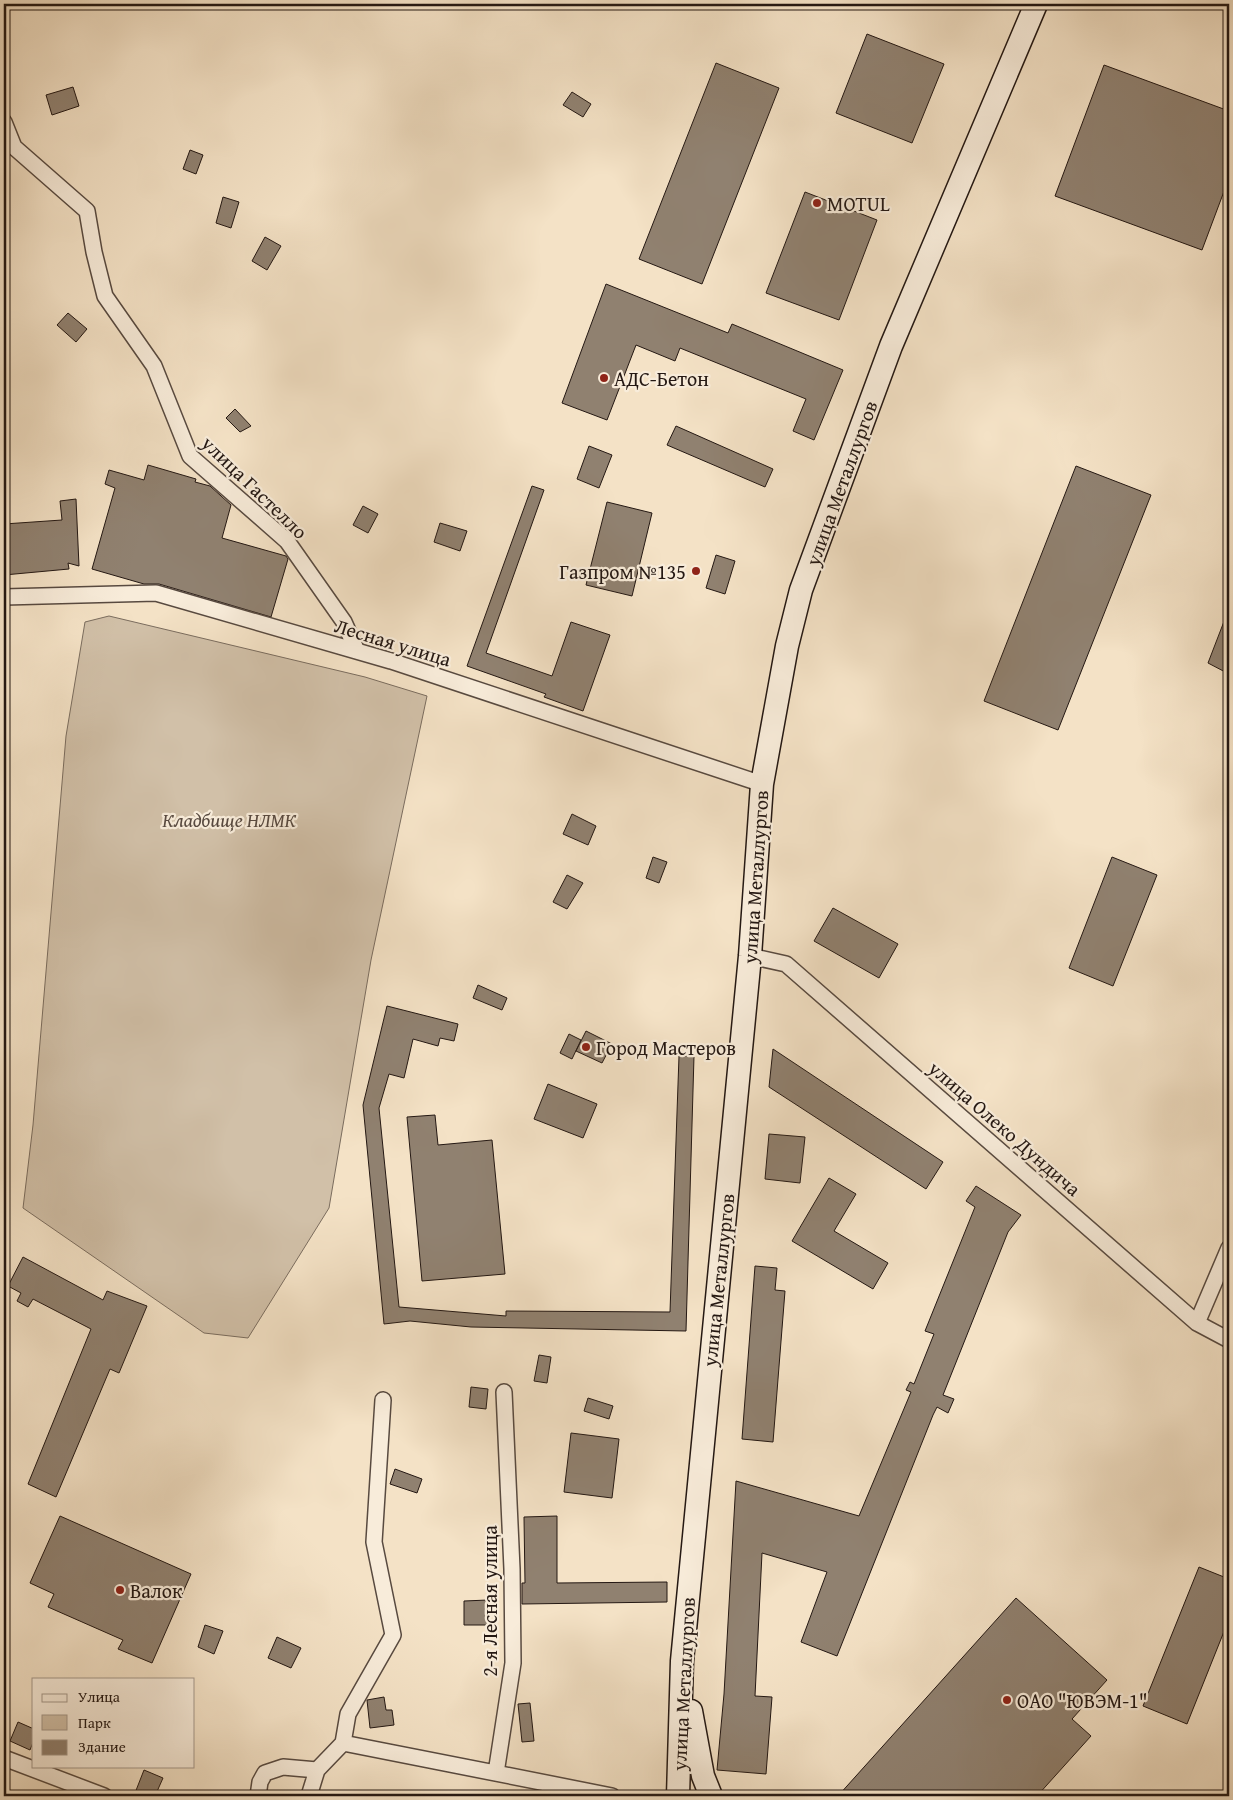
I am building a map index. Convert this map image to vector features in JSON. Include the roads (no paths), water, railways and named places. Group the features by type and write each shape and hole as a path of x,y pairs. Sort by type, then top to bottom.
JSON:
{"main road":[{"name":"улица Металлургов","path":"678,1796 682,1661 750,956 762,784 787,646 801,590 891,346 1036,4"},
{"path":"682,1661 695,1741 703,1776 711,1796"}],"street":[{"name":"улица Гастелло","path":"4,122 14,147 87,211 94,252 105,296 154,366 190,456 287,541 344,622 358,651"},
{"name":"Лесная улица","path":"4,597 156,593 358,651 762,784"},
{"name":"улица Олеко Дундича","path":"750,956 786,964 1197,1323 1229,1340"},
{"path":"1197,1323 1229,1248"},
{"name":"2-я Лесная улица","path":"496,1773 513,1663 512,1568 504,1392"},
{"path":"309,1796 317,1770 343,1743 348,1714 393,1636 374,1542 383,1400"},
{"path":"343,1743 612,1796"},
{"path":"4,1758 104,1796"},
{"path":"258,1796 260,1782 264,1773 273,1768 301,1767 317,1770"}],"place":[{"name":"MOTUL","path":"817,203"},
{"name":"АДС-Бетон","path":"604,378"},
{"name":"Газпром №135","path":"696,571"},
{"name":"Город Мастеров","path":"586,1047"},
{"name":"Валок","path":"120,1590"},
{"name":"ОАО \"ЮВЭМ-1\"","path":"1007,1700"}],"park label":[{"name":"Кладбище НЛМК","path":"229,819"}]}
